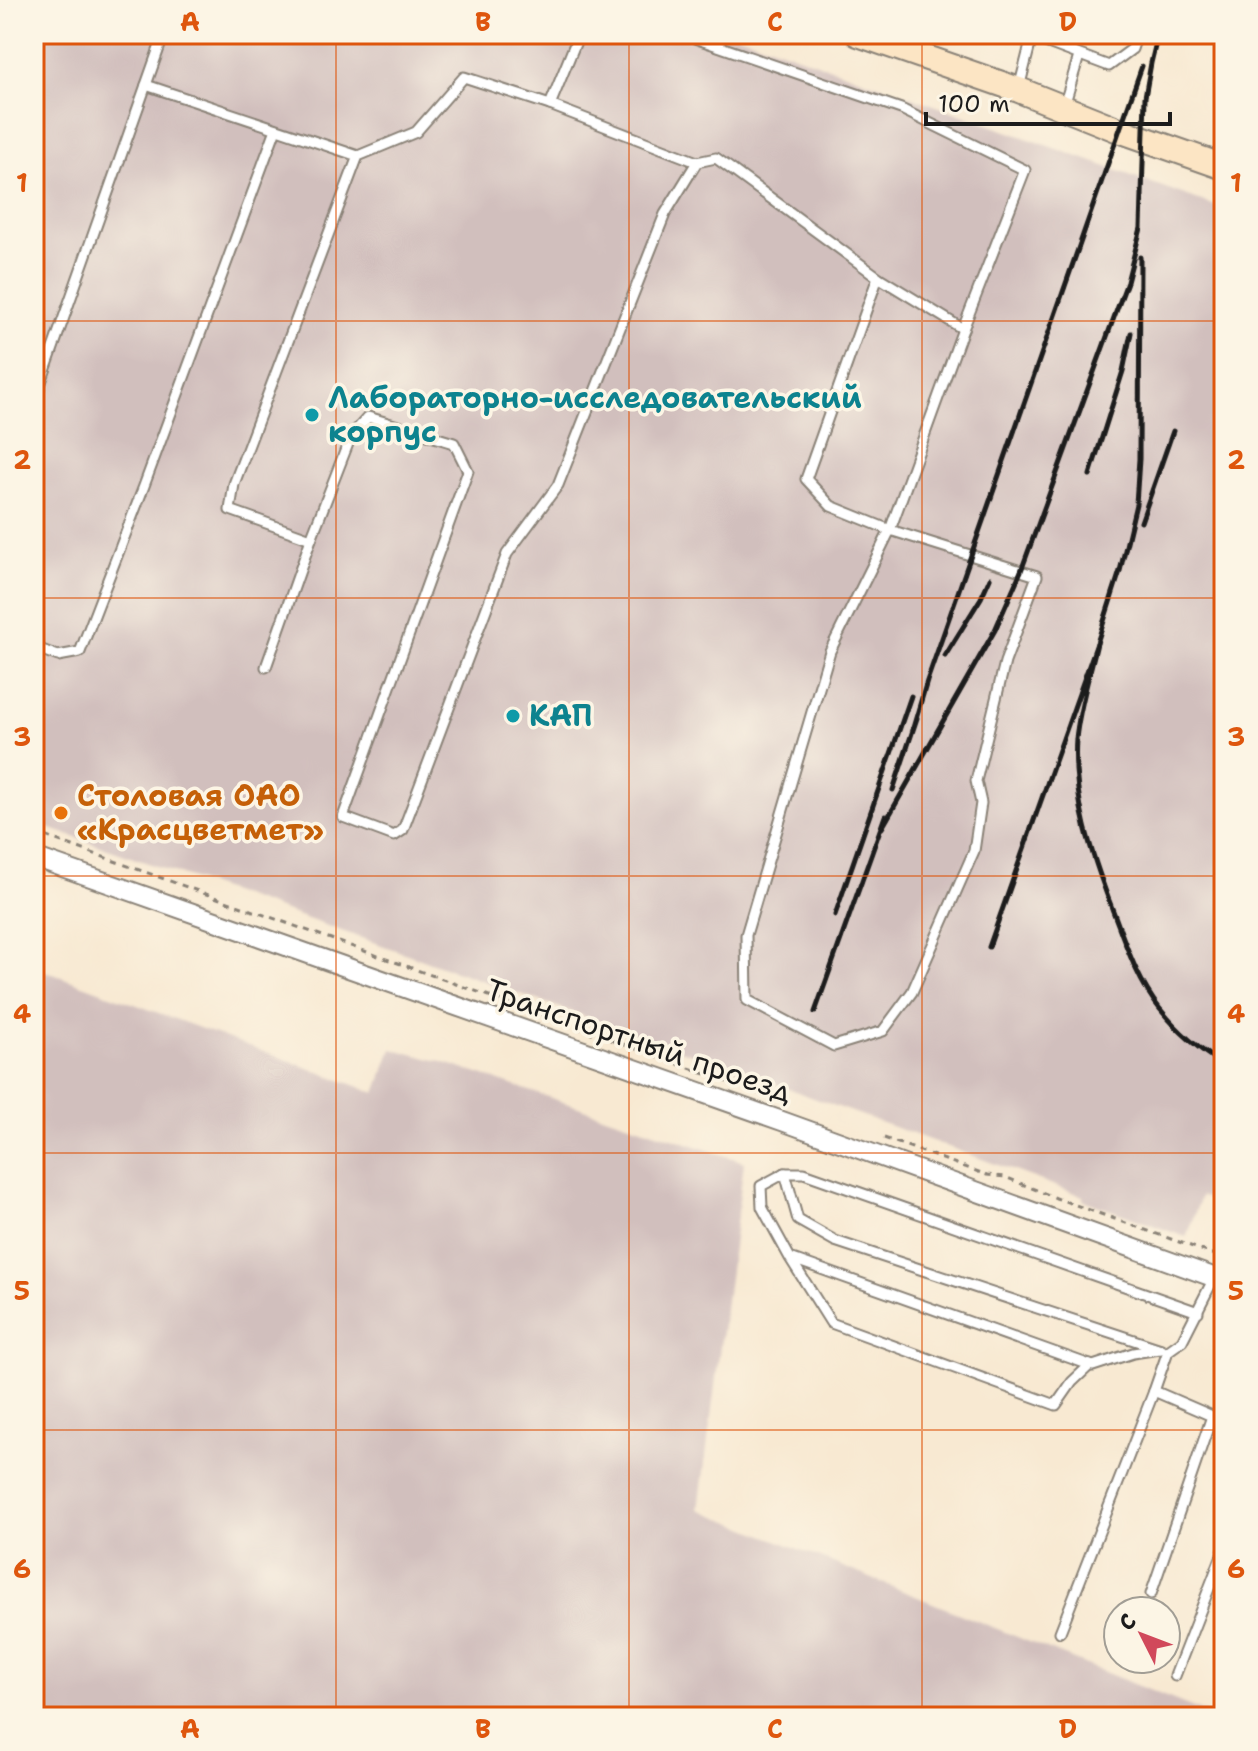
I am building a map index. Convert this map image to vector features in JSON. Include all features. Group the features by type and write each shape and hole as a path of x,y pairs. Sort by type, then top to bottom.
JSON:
{"street":[{"path":"858,34 1019,90 1119,130 1222,160"},
{"name":"Транспортный проезд","path":"34,857 782,1121 1219,1280"}],"lane":[{"path":"34,402 164,34"},
{"path":"550,105 579,34"},
{"path":"683,34 901,109 1025,170 890,530 830,651 746,935 747,1000 834,1046 883,1031 912,992 974,851 981,803 976,781 1005,662 1037,576 890,530 831,506 806,479 878,277"},
{"path":"1019,90 1028,36 1109,66 1132,49 1137,34"},
{"path":"1063,107 1079,56"},
{"path":"146,85 358,156 416,132 464,77 550,105 697,162 716,158 878,277 963,329"},
{"path":"34,647 58,656 80,652 276,129"},
{"path":"311,539 230,510 234,484 358,156"},
{"path":"266,667 351,436 368,417 454,443 468,471 343,817 394,836 403,830 507,554 558,485 665,214 697,162"},
{"path":"1090,1365 1072,1382 1056,1405 831,1323 762,1207 761,1186 785,1173 804,1173 1198,1312"},
{"path":"785,1173 798,1220 835,1241 1165,1350"},
{"path":"790,1258 1093,1366 1133,1353 1165,1350 1182,1341 1219,1280"},
{"path":"1060,1632 1154,1391 1165,1350"},
{"path":"1154,1391 1224,1420"},
{"path":"1151,1594 1212,1416"},
{"path":"1175,1676 1224,1550"}],"path":[{"path":"34,832 764,1095"},
{"path":"883,1138 987,1175 1005,1177 1224,1258"}],"shaded area":[{"path":"34,34 736,34 1224,209 1224,1205 1201,1196 1186,1237 1083,1200 1083,1196 734,1069 34,823"},
{"path":"34,967 376,1093 392,1049 439,1061 744,1162 699,1509 1102,1671 1102,1675 1112,1675 1216,1717 34,1717"}],"railway":[{"path":"882,828 995,630 1021,571 1127,282 1141,228 1145,97 1158,34"},
{"path":"913,728 1142,66"},
{"path":"1097,643 1120,571 1136,504 1140,257"},
{"path":"1090,475 1123,371 1131,333"},
{"path":"1141,522 1173,431"},
{"path":"945,656 990,578"},
{"path":"989,947 1097,643 1076,739 1080,805 1091,848 1145,986 1174,1025 1224,1065"},
{"path":"835,915 911,696"},
{"path":"893,790 917,718"},
{"path":"815,1012 885,816"}],"place":[{"name":"Лабораторно-исследовательский корпус","path":"312,415"},
{"name":"КАП","path":"513,716"},
{"name":"Столовая ОАО «Красцветмет»","path":"61,813"}]}
